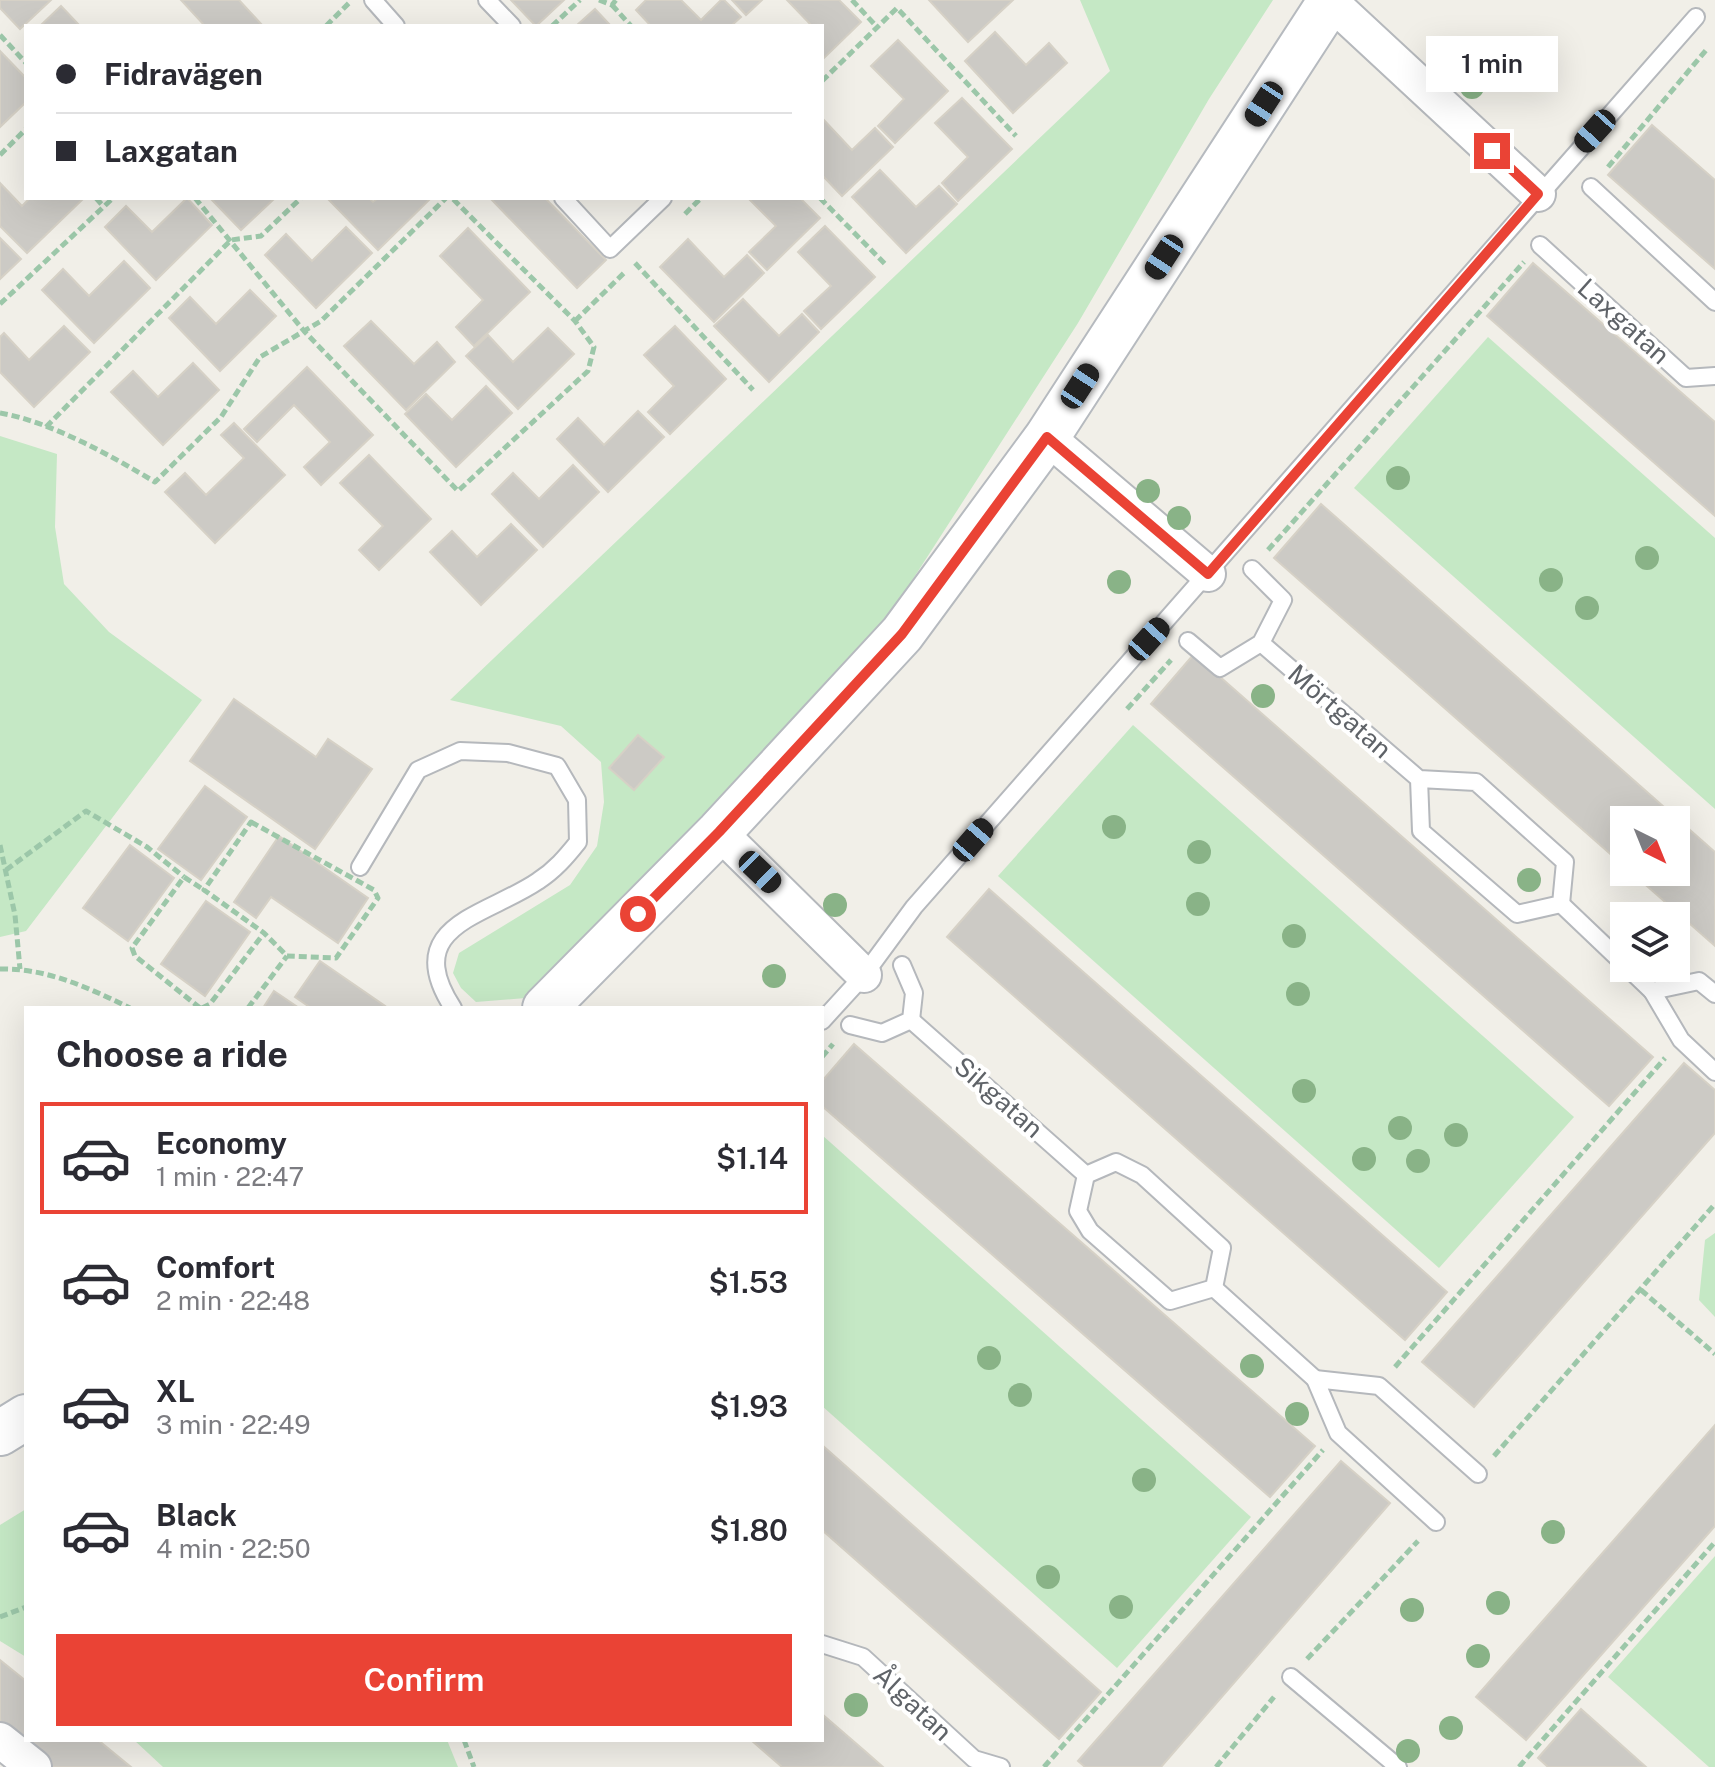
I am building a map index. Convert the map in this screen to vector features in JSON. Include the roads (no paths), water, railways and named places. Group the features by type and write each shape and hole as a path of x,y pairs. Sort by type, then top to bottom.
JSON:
{"street":[{"path":"547,1006 719,832 902,634 1047,437 1331,1 1538,194"},
{"path":"1047,437 1208,574"},
{"path":"719,832 864,975"},
{"path":"0,1433 24,1418"},
{"path":"0,1740 34,1767"}],"lane":[{"path":"394,24 379,6 398,0"},
{"path":"487,0 510,24"},
{"path":"824,1019 864,975 914,907 1696,17"},
{"path":"1591,187 1715,302"},
{"path":"565,200 610,249 661,200"},
{"name":"Laxgatan","path":"1540,245 1686,378 1715,376"},
{"path":"1188,641 1220,668 1261,643 1283,600 1252,569"},
{"name":"Mörtgatan","path":"1261,643 1419,779"},
{"path":"360,867 418,770 460,751 508,753 557,766 577,800 578,842 559,865 536,883 485,907 440,943 435,968 452,1006"},
{"path":"1419,779 1476,782 1565,862 1561,904 1517,914 1421,831 1419,779"},
{"path":"1561,904 1610,951"},
{"path":"850,1025 882,1033 911,1020 914,993 902,965"},
{"path":"1652,991 1699,981 1715,994"},
{"path":"1643,982 1652,991 1681,1040 1715,1072"},
{"name":"Sikgatan","path":"911,1020 1086,1175"},
{"path":"1116,1162 1142,1175 1222,1248 1214,1288 1170,1301 1090,1231 1078,1211 1086,1175 1116,1162"},
{"path":"1214,1288 1315,1379 1338,1433 1436,1522"},
{"path":"1315,1379 1379,1386 1478,1474"},
{"name":"Ålgatan","path":"824,1645 863,1657 974,1759 1001,1767"},
{"path":"1291,1677 1398,1767"}]}
